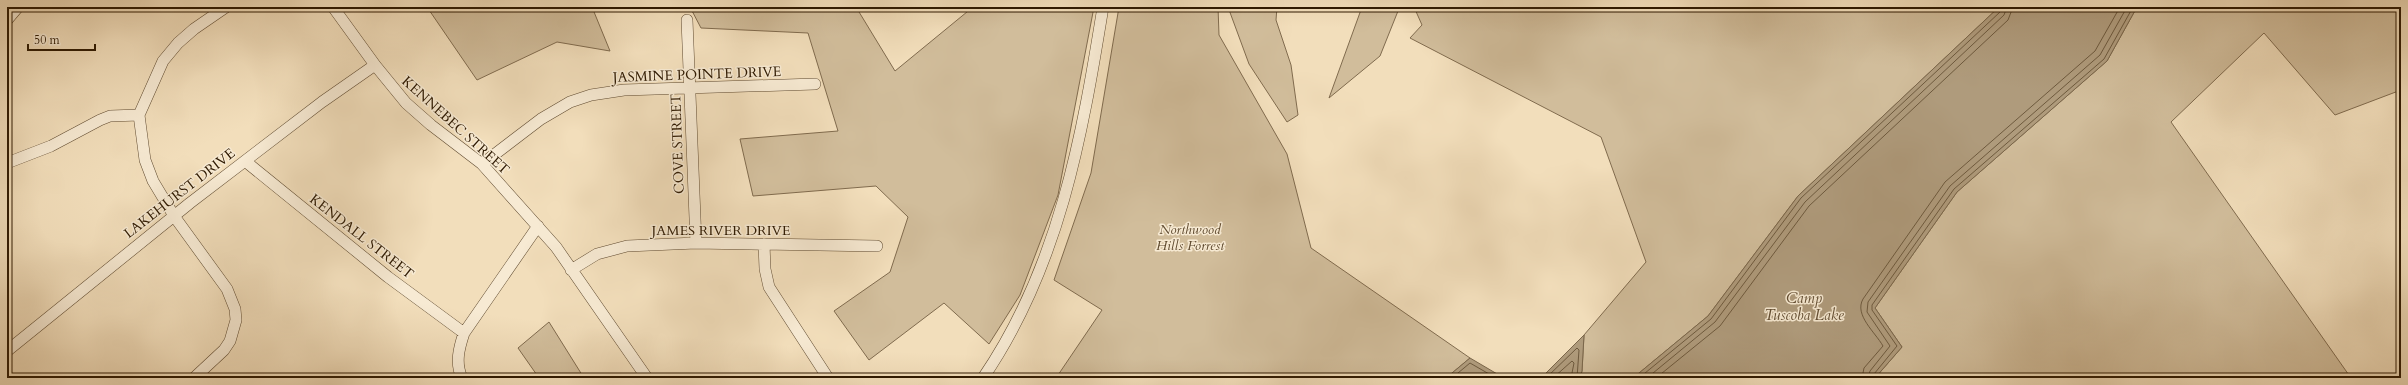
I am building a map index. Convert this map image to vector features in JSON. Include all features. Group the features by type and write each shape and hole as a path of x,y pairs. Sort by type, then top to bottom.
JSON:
{"street":[{"path":"7,20 18,7"},
{"path":"197,377 224,350 230,341 236,320 235,309 227,290 174,216 152,181 144,160 139,115 163,61 189,34 226,7"},
{"name":"KENNEBEC STREET","path":"333,7 396,92 422,118 482,164 556,247 647,378"},
{"path":"983,378 1008,339 1028,300 1059,218 1084,122 1103,7"},
{"name":"COVE STREET","path":"687,20 696,243"},
{"name":"LAKEHURST DRIVE","path":"7,351 174,216 245,161 375,65"},
{"name":"JASMINE POINTE DRIVE","path":"482,164 541,119 570,102 613,91 815,84"},
{"path":"7,163 51,146 110,116 139,115"},
{"name":"KENDALL STREET","path":"245,161 388,277 464,333"},
{"path":"462,378 458,370 458,350 464,333 538,226"},
{"name":"JAMES RIVER DRIVE","path":"571,270 606,250 627,246 696,243 878,246"},
{"path":"764,244 765,268 769,287 828,378"}],"green space":[{"path":"427,7 474,7 476,9 480,7 592,7 610,51 557,42 477,80"},
{"path":"690,7 856,7 895,71 973,7 1094,7 1058,195 1020,295 989,344 944,303 869,360 834,311 890,272 908,217 876,186 753,196 740,139 838,131 808,33 701,28"},
{"name":"Northwood Hills Forrest","path":"1119,7 1218,7 1219,35 1287,154 1311,248 1470,358 1446,378 1056,378 1102,310 1054,280 1091,173"},
{"path":"1228,7 1277,7 1276,20 1291,65 1298,115 1287,122 1249,64"},
{"path":"1362,7 1397,7 1398,11 1380,56 1329,98"},
{"path":"1414,7 1999,7 1798,196 1708,316 1633,378 1580,378 1582,371 1584,335 1646,262 1601,137 1410,38 1422,25"},
{"path":"2137,7 2401,7 2401,90 2335,115 2264,33 2171,122 2351,378 1875,378 1902,347 1875,308 1957,192 2107,61"},
{"path":"549,322 584,378 539,378 518,348"}],"water":[{"name":"Camp Tuscoba Lake","path":"1999,7 2137,7 2107,61 1957,192 1875,308 1902,347 1875,378 1633,378 1708,316 1798,196"},
{"path":"1584,335 1582,371 1580,378 1541,378"},
{"path":"1470,358 1504,378 1446,378"}]}
